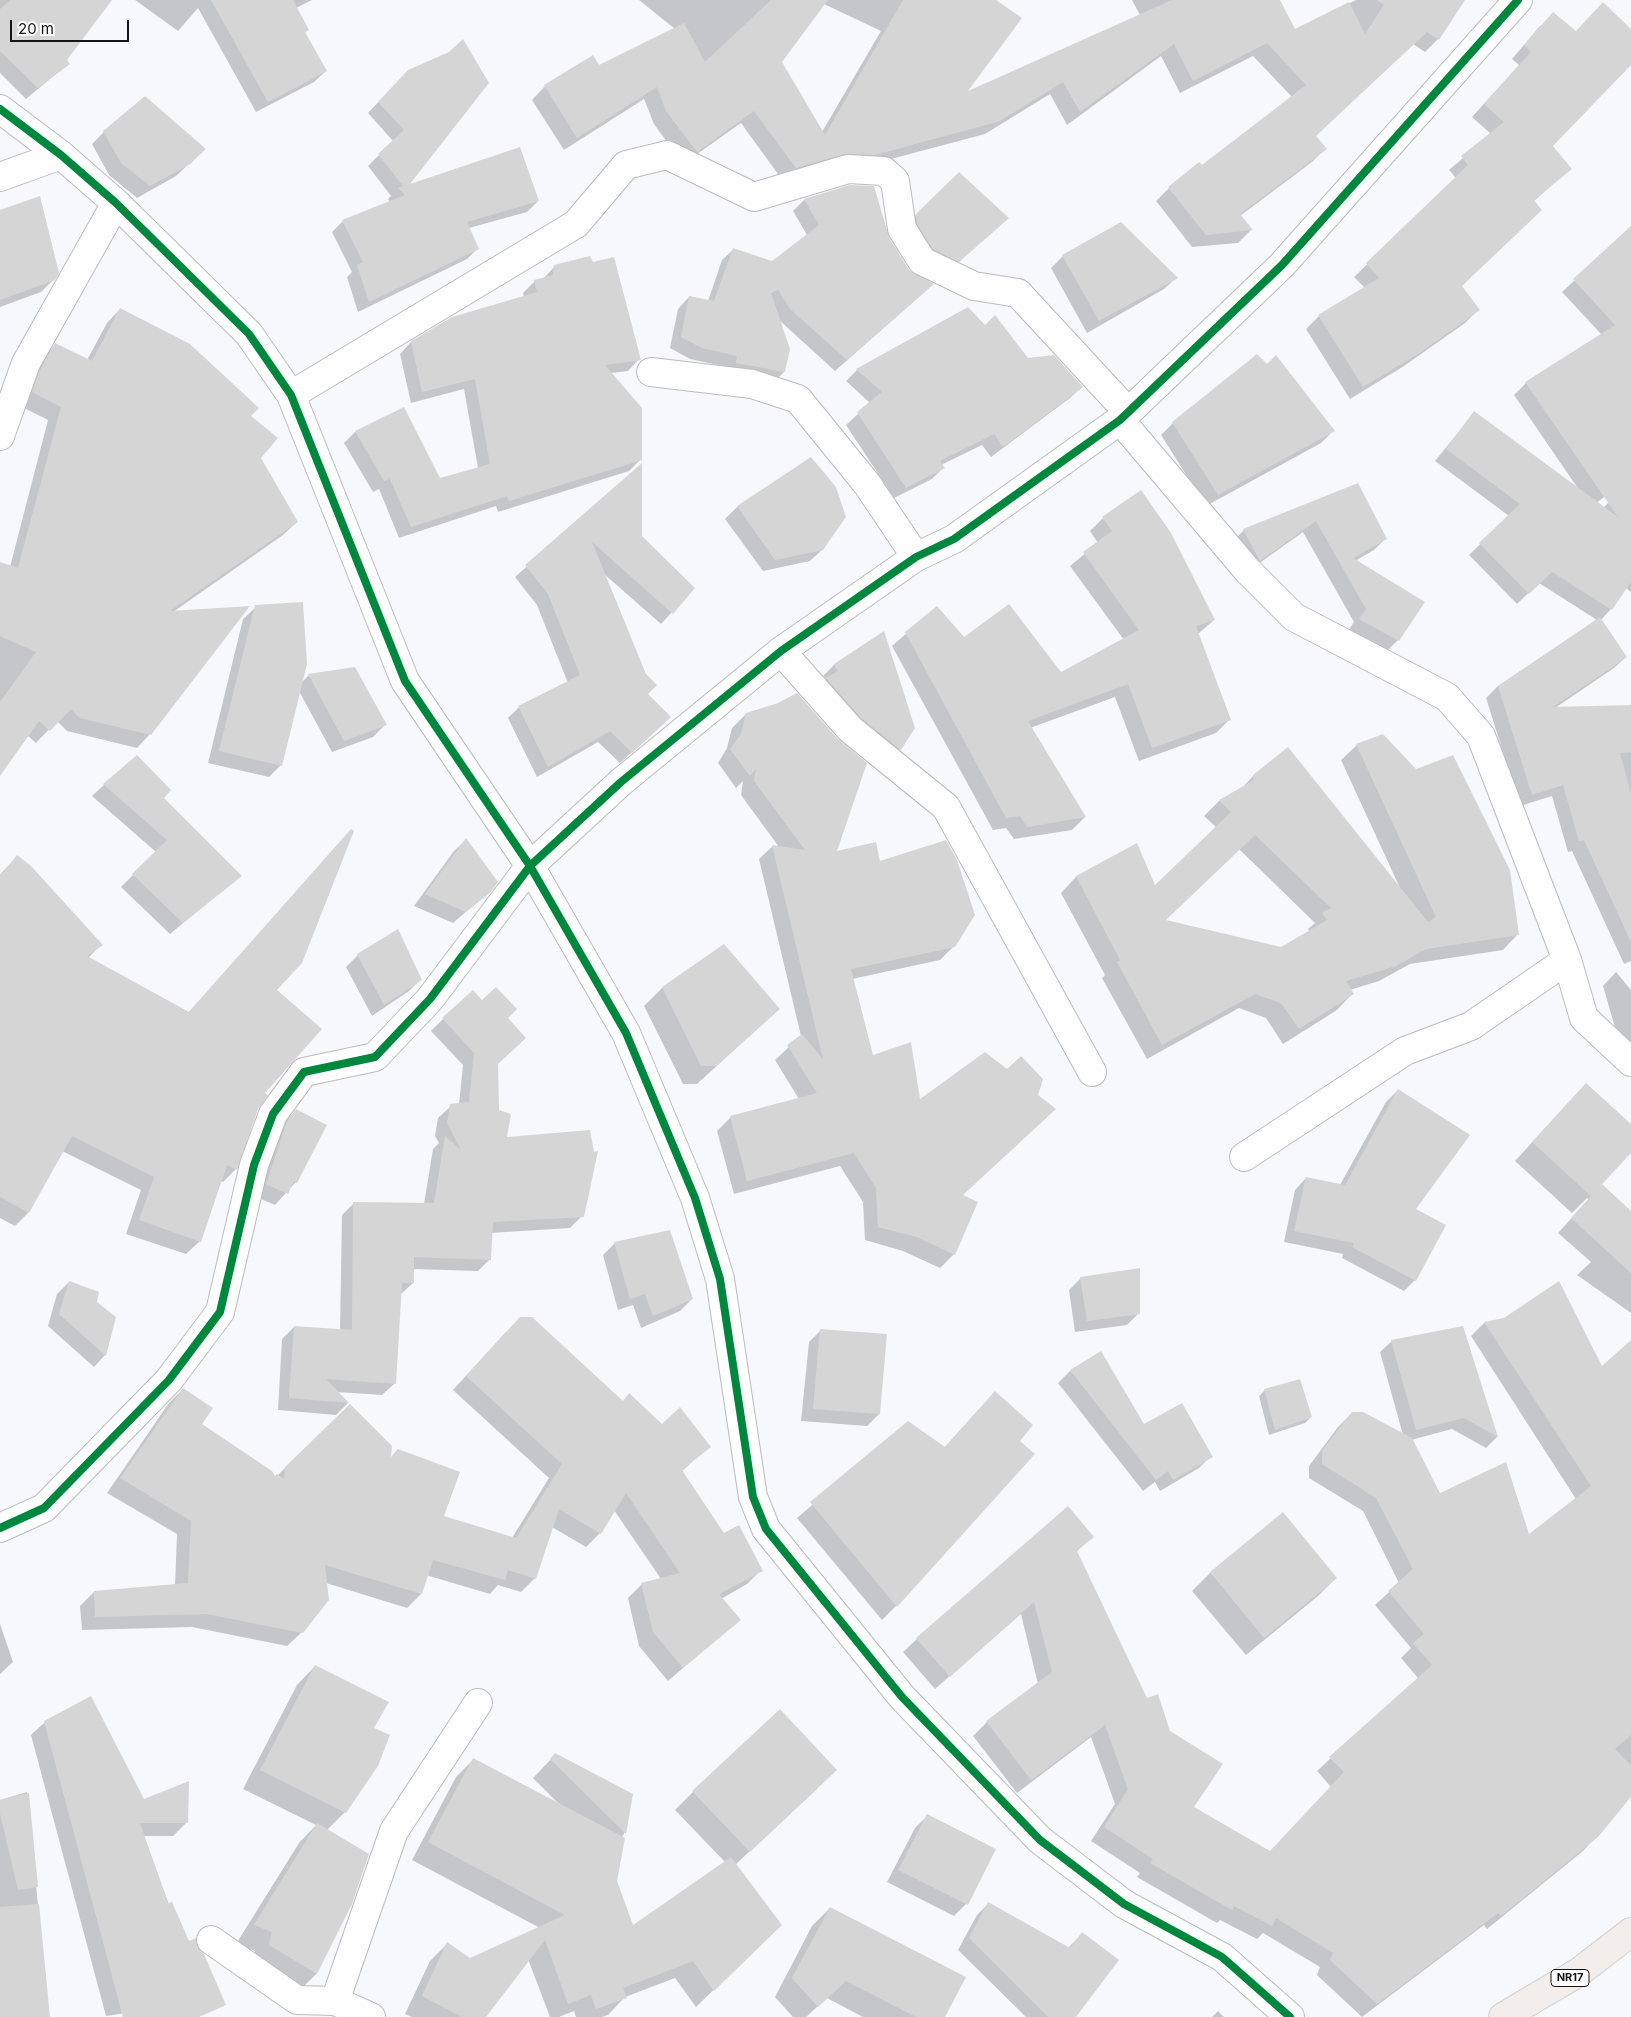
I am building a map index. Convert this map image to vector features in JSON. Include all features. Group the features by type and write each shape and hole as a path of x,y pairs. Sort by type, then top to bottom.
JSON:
{"main road":[{"name":"NR17","path":"1503,2017 1579,1972 1631,1932"}],"street":[{"path":"0,1528 44,1508 169,1380 220,1312 254,1165 273,1114 304,1072 375,1057 430,999 530,866 622,782 782,651 916,557 954,539 1124,416 1282,266 1518,0"},
{"path":"0,109 61,155 116,203 249,334 291,395 405,681 530,866 626,1033 695,1198 720,1279 753,1497 766,1529 902,1697 1040,1840 1124,1904 1222,1957 1290,2017"},
{"path":"0,176 61,155"},
{"path":"291,395 576,224 626,165 667,155 754,197 848,169 884,171 895,181 902,229 922,261 974,286 1018,293 1124,416 1248,571 1294,617 1447,698 1481,736 1566,960 1584,1018 1631,1062"},
{"path":"0,436 26,363 116,203"},
{"path":"651,372 752,384 798,399 868,484 916,557"},
{"path":"782,651 850,729 946,807 1092,1072"},
{"path":"1244,1157 1405,1051 1471,1026 1566,960"},
{"path":"335,2001 394,1831 478,1703"},
{"path":"211,1940 297,2000 335,2001 371,2017"}],"building":[{"path":"11,0 112,0 67,60 70,64 38,88 0,51 0,9"},
{"path":"211,0 293,0 309,30 305,32 327,71 268,102"},
{"path":"771,0 828,0 782,62 825,135 903,0 996,0 1022,18 968,91 1172,0 1280,0 1295,29 1349,2 1365,34 1384,5 1377,0 1465,0 1439,40 1427,32 1316,136 1327,149 1240,214 1253,230 1206,235 1168,187 1199,162 1202,165 1306,85 1267,43 1193,81 1174,44 1080,112 1063,82 1000,121 875,155 844,154 796,168 754,111 697,152 666,111 657,87 577,138 544,85 593,55 599,65 684,23 705,62"},
{"path":"1603,2 1631,29 1631,65 1553,146 1572,169 1534,200 1542,210 1462,286 1480,310 1418,354 1363,387 1318,315 1379,278 1366,263 1468,165 1461,156 1504,122 1484,104 1531,52 1524,45 1553,12 1576,31"},
{"path":"463,39 489,83 410,184 520,147 539,201 467,222 479,249 369,302 357,265 363,262 342,220 405,195 398,188 403,186 378,154 404,130 378,102 408,70 449,52"},
{"path":"145,96 206,149 190,164 150,186 121,163 103,131"},
{"path":"959,172 1009,218 959,262 933,249 917,224 916,214"},
{"path":"850,185 874,186 889,237 909,270 934,284 847,360 790,309 778,290 771,293 790,349 785,372 736,363 737,356 702,348 681,337 689,296 714,301 733,248 772,261 819,225 804,199"},
{"path":"40,196 59,273 55,280 0,300 0,210"},
{"path":"1121,222 1178,278 1099,321 1062,255"},
{"path":"1631,226 1631,582 1612,610 1552,572 1529,594 1479,543 1520,504 1446,449 1474,411 1618,517 1525,382 1615,325 1573,279"},
{"path":"590,256 593,262 614,257 641,360 605,365 642,408 642,460 509,501 507,496 411,527 390,479 384,481 355,431 404,407 440,478 490,464 475,379 422,392 411,341 452,317 537,292 534,280 553,275 554,265"},
{"path":"968,307 985,325 995,315 1028,358 1054,355 1083,387 1003,447 994,434 940,461 945,468 906,488 857,412 882,392 856,369"},
{"path":"120,308 190,344 259,408 251,416 278,438 261,458 298,522 170,611 250,606 151,735 80,718 71,709 50,731 39,721 0,776 0,702 36,652 0,636 0,562 18,568 61,407 32,392 40,370 55,343 92,361"},
{"path":"1257,354 1267,364 1276,355 1335,431 1218,495 1172,422"},
{"path":"811,457 836,487 846,517 823,550 775,560 737,506"},
{"path":"642,463 642,536 695,588 673,614 592,542 646,674 657,685 648,694 671,717 632,753 610,731 548,767 518,706 580,675 548,594 525,565"},
{"path":"1358,483 1387,539 1353,558 1425,602 1399,641 1359,619 1366,609 1316,521 1260,561 1243,529"},
{"path":"1141,490 1171,533 1215,620 1196,626 1231,720 1152,748 1128,684 1028,721 1086,817 1027,827 1020,816 1006,818 905,632 937,606 964,637 1009,604 1061,672 1139,630 1083,552 1112,531 1102,517"},
{"path":"303,602 307,664 282,766 219,751 255,605"},
{"path":"1600,617 1627,657 1553,707 1631,705 1631,752 1620,753 1631,793 1631,942 1584,840 1579,841 1563,785 1532,795 1498,686"},
{"path":"884,631 915,728 901,750 861,718 826,678 838,671 834,664"},
{"path":"355,667 387,725 344,741 308,674"},
{"path":"797,693 838,739 867,763 837,851 876,842 880,861 946,840 957,860 975,915 955,947 851,969 873,1055 911,1042 920,1099 985,1052 1007,1069 1021,1056 1043,1079 1038,1095 1056,1109 963,1195 978,1202 955,1255 917,1237 878,1227 876,1188 854,1153 747,1181 730,1116 817,1093 787,1045 802,1034 823,1059 772,845 805,850 754,781 756,769 750,776 730,749 741,734 746,713 778,703"},
{"path":"1383,734 1416,769 1453,755 1510,870 1519,935 1426,949 1396,966 1346,981 1354,994 1299,1029 1281,1003 1255,994 1162,1045 1117,962 1120,960 1076,876 1137,843 1155,885 1231,812 1219,800 1254,780 1253,775 1288,747 1428,922 1436,917 1356,744","holes":["1255,835 1331,908 1322,913 1327,920 1281,947 1166,920"]},
{"path":"137,755 171,790 164,798 242,876 183,923 132,874 167,840 103,784"},
{"path":"351,829 354,831 302,963 277,990 322,1029 265,1093 268,1095 258,1109 237,1170 227,1165 201,1242 139,1220 154,1177 72,1136 29,1213 0,1197 0,876 17,855 31,866 103,945 87,956 189,1012"},
{"path":"466,838 498,882 491,892 466,912 425,894"},
{"path":"398,929 422,980 384,1005 357,954"},
{"path":"724,944 780,1009 716,1066 701,1066 662,987"},
{"path":"496,987 517,1009 508,1018 526,1038 498,1064 499,1110 511,1114 507,1137 590,1130 594,1152 598,1151 584,1217 493,1222 491,1260 414,1257 414,1283 402,1283 396,1384 326,1379 349,1403 289,1398 294,1326 352,1330 353,1202 434,1203 445,1136 461,1150 447,1123 450,1104 469,1102 474,1053 442,1018 473,990 482,1000"},
{"path":"1586,1083 1631,1124 1631,1153 1591,1196 1532,1142"},
{"path":"1398,1089 1470,1135 1416,1209 1446,1225 1416,1281 1352,1247 1354,1243 1294,1231 1306,1177 1345,1185"},
{"path":"296,1109 327,1125 297,1183 294,1181 288,1194 266,1184 287,1122"},
{"path":"1602,1184 1631,1211 1631,1273 1571,1218"},
{"path":"670,1230 693,1299 653,1316 645,1294 630,1299 614,1242"},
{"path":"1140,1268 1140,1314 1087,1321 1080,1277"},
{"path":"69,1281 99,1292 97,1302 116,1317 106,1356 59,1314"},
{"path":"1559,1281 1602,1366 1631,1340 1631,1735 1615,1749 1631,1765 1631,1797 1598,1837 1501,1916 1498,1913 1377,2004 1330,1960 1333,1953 1276,1918 1272,1926 1234,1906 1232,1910 1150,1863 1153,1859 1104,1827 1128,1789 1105,1725 1031,1780 986,1721 1052,1672 1034,1602 950,1677 916,1638 1068,1506 1094,1537 1077,1551 1147,1698 1158,1694 1170,1731 1223,1764 1194,1807 1270,1851 1344,1772 1329,1757 1432,1665 1413,1643 1424,1634 1388,1591 1413,1569 1376,1498 1322,1464 1322,1451 1352,1412 1363,1412 1412,1438 1440,1493 1506,1462 1529,1534 1591,1486 1484,1322 1504,1318"},
{"path":"520,1317 532,1317 623,1401 629,1393 662,1424 680,1407 711,1447 682,1470 724,1533 739,1525 763,1571 719,1594 741,1620 683,1668 653,1632 641,1583 680,1573 626,1493 601,1534 559,1509 536,1579 508,1570 505,1580 433,1560 422,1594 325,1565 329,1600 303,1633 207,1614 95,1617 94,1591 188,1583 191,1521 120,1478 183,1388 213,1408 202,1424 272,1471 275,1476 277,1474 284,1479 285,1467 350,1404 392,1446 391,1457 398,1449 460,1472 444,1516 516,1538 562,1464 466,1376"},
{"path":"1463,1326 1498,1437 1464,1418 1416,1430 1391,1340"},
{"path":"820,1329 887,1334 880,1414 813,1409"},
{"path":"1101,1351 1144,1424 1182,1403 1213,1457 1173,1480 1168,1471 1156,1480 1070,1370"},
{"path":"1300,1379 1312,1417 1275,1430 1264,1389"},
{"path":"995,1391 1033,1425 1020,1441 1035,1454 897,1607 810,1502 908,1421 945,1447"},
{"path":"1283,1512 1337,1578 1264,1638 1210,1572"},
{"path":"315,1665 389,1702 374,1728 390,1735 378,1766 346,1813 260,1770"},
{"path":"91,1696 144,1799 189,1781 188,1823 140,1823 168,1903 172,1902 189,1941 196,1938 197,1946 204,1954 226,2005 199,2017 123,2017 44,1721"},
{"path":"780,1709 837,1770 750,1852 692,1791"},
{"path":"555,1753 633,1794 626,1834 550,1759"},
{"path":"473,1758 625,1838 617,1881 633,1925 731,1857 782,1925 714,1991 693,1961 623,1988 627,1998 596,2009 591,1995 568,2004 545,1940 486,2017 462,2017 422,1996 447,1942 470,1958 565,1915 428,1842"},
{"path":"29,1793 38,1887 18,1890 0,1813 0,1800"},
{"path":"927,1814 996,1849 968,1905 898,1870"},
{"path":"317,1823 369,1854 352,1904 317,1974 269,1945 272,1932 254,1925"},
{"path":"988,1902 1070,1948 1082,1932 1119,1960 1076,2017 1048,2017 969,1938"},
{"path":"39,1904 50,2017 0,2017 0,1907"},
{"path":"830,1907 966,1977 945,2017 916,2017 846,1981 818,2007 792,1978"}],"cycle path":[{"path":"0,1528 44,1508 169,1380 220,1312 254,1165 273,1114 304,1072 375,1057 430,999 530,866 621,782 781,651 916,557 954,539 1120,420 1282,265 1518,0"},
{"path":"0,109 61,155 116,203 249,334 291,395 405,681 530,866 626,1033 695,1198 720,1279 753,1497 766,1529 902,1697 1040,1840 1124,1904 1222,1957 1290,2017"}]}
